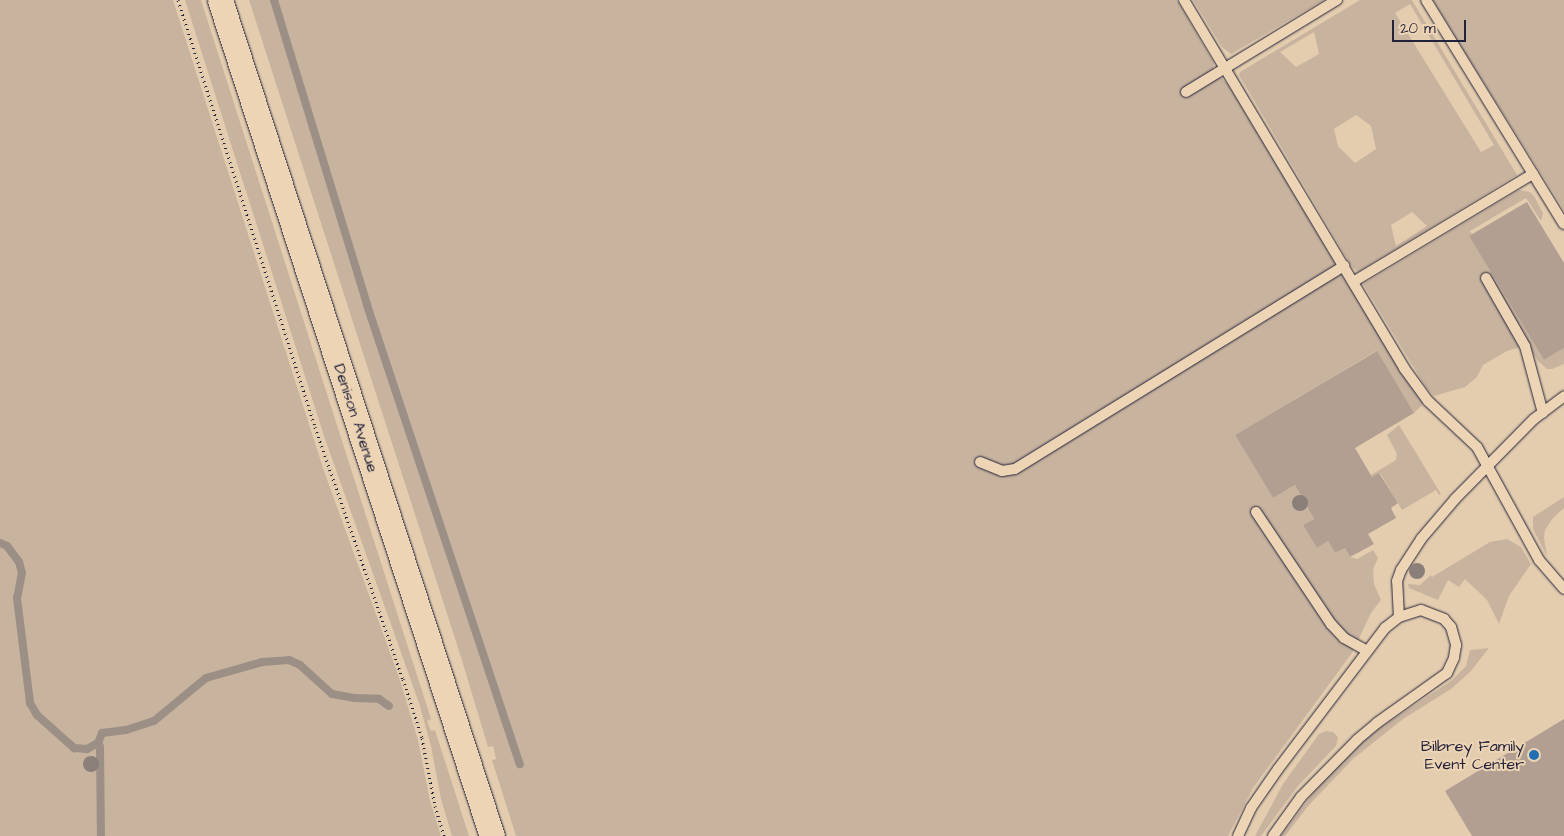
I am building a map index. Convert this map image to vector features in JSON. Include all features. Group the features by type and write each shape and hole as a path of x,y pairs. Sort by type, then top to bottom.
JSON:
{"street":[{"name":"Denison Avenue","path":"220,0 492,836"}],"lane":[{"path":"1184,0 1415,384 1432,406 1463,431 1477,447 1490,466 1539,560 1564,589"},
{"path":"1186,92 1337,0"},
{"path":"1426,0 1564,224"},
{"path":"1353,282 1533,174"},
{"path":"980,462 1002,471 1015,469 1344,266"},
{"path":"1486,278 1526,346 1543,413"},
{"path":"1399,617 1397,581 1410,553 1455,499 1543,413 1564,396"},
{"path":"1256,512 1331,624 1344,638 1367,651"},
{"path":"1238,836 1251,808 1278,769 1385,628 1399,617 1421,610 1444,619 1451,627 1456,645 1454,658 1447,673 1356,740 1301,797 1273,836"}],"path":[{"path":"178,0 315,428 404,679 422,738 435,806 444,836"}],"shaded area":[{"path":"0,0 173,0 324,471 400,680 418,740 430,801 441,836 0,836"},
{"path":"185,0 201,0 431,719 427,721 431,731 435,730 469,836 452,836 441,799 431,746 419,703 325,439"},
{"path":"249,0 1177,0 1214,63 1213,68 1216,74 1228,84 1335,262 1334,266 1345,280 1423,404 1414,413 1376,351 1235,435 1273,498 1295,485 1301,496 1295,501 1297,507 1303,509 1307,507 1314,519 1303,525 1317,548 1328,541 1335,553 1345,548 1350,557 1357,559 1373,550 1378,558 1373,569 1374,584 1381,600 1371,613 1352,653 1253,788 1228,836 516,836 492,760 496,759 493,746 488,747 460,654"},
{"path":"1193,0 1324,0 1231,54 1222,47"},
{"path":"1360,0 1412,0 1517,175 1358,272 1352,267 1239,75 1240,72","holes":["1410,4 1494,145 1481,152 1395,13","1314,32 1319,54 1296,67 1280,52","1356,115 1371,126 1376,149 1355,163 1338,146 1334,129","1412,212 1427,226 1396,246 1391,225"]},
{"path":"1433,0 1564,0 1564,210 1469,59"},
{"path":"1519,190 1530,192 1534,196 1543,213 1541,221 1526,198 1470,231 1472,234 1469,236 1544,360 1564,348 1564,364 1547,369 1538,361 1531,350 1523,346 1507,351 1483,365 1477,377 1465,387 1434,396 1425,386 1363,284"},
{"path":"1399,425 1441,494 1439,495 1436,490 1402,510 1380,473 1372,477 1371,475 1396,460 1397,454 1387,435"},
{"path":"1564,497 1564,508 1553,518 1545,530 1544,538 1547,556 1533,529 1533,517"},
{"path":"1507,539 1521,547 1531,564 1509,596 1499,624 1487,600 1465,579 1459,587 1448,580 1438,600 1409,588 1408,584 1420,585 1431,575 1432,577 1490,542"},
{"path":"1489,648 1470,672 1451,689 1403,719 1353,759 1309,805 1285,836 1281,836 1316,789 1369,735 1451,681 1466,666 1470,650"},
{"path":"1326,731 1333,732 1338,737 1336,746 1298,786 1261,836 1255,836 1283,784 1319,734"}],"building":[{"path":"1527,202 1564,263 1564,348 1544,360 1469,236"},
{"path":"1377,351 1414,413 1355,448 1372,477 1379,473 1398,503 1391,508 1396,518 1368,534 1374,544 1350,557 1345,548 1335,553 1328,541 1317,548 1303,525 1314,519 1295,485 1273,498 1235,435"},
{"name":"Bilbrey Family Event Center","path":"1564,719 1564,836 1472,836 1445,791"}],"waterway":[{"path":"274,0 367,305 520,764"},
{"path":"0,543 7,546 19,562 22,573 17,598 30,703 37,715 74,748 87,749 98,743 102,733 126,730 154,721 206,678 262,662 289,660 300,665 332,694 354,698 379,699 389,706"},
{"path":"98,743 100,747 101,836"}],"place":[{"name":"Bilbrey Family Event Center","path":"1534,755"}]}
